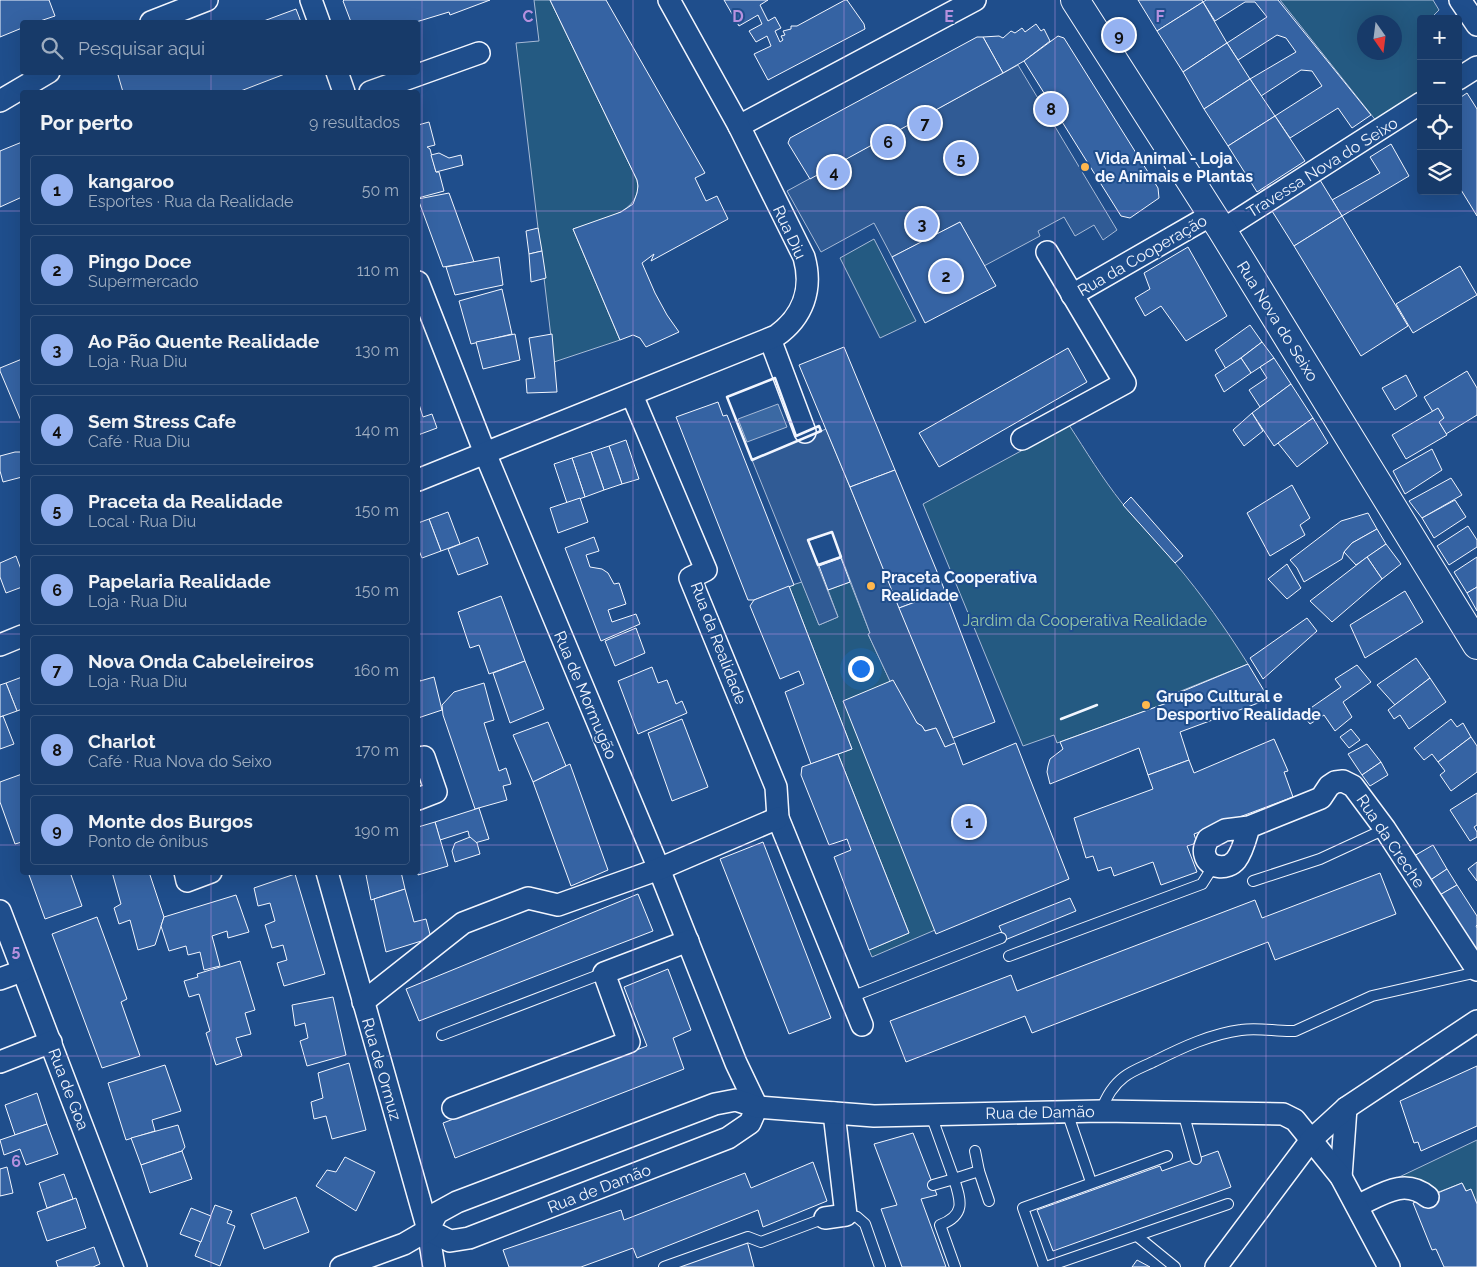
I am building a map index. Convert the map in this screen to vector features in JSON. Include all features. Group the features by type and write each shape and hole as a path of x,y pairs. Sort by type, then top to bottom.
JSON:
{"main road":[{"name":"Rua Nova do Seixo","path":"1075,0 1218,222 1477,645"}],"street":[{"path":"156,20 207,0"},
{"path":"311,0 318,20"},
{"name":"Rua Diu","path":"420,479 770,339 788,328 801,309 807,288 806,267 800,250 739,126 669,0"},
{"path":"739,126 975,0"},
{"path":"1460,0 1477,25"},
{"path":"420,74 479,53"},
{"path":"1462,76 1477,67"},
{"path":"0,101 44,75"},
{"path":"338,75 343,90"},
{"path":"376,90 418,75"},
{"name":"Travessa Nova do Seixo","path":"1218,222 1418,105"},
{"name":"Rua da Cooperação","path":"1072,295 1218,222"},
{"path":"1022,439 1125,383 1047,252"},
{"name":"Rua de Mormugão","path":"420,287 485,453 659,869 736,1063 757,1107"},
{"path":"770,339 806,432"},
{"name":"Rua da Realidade","path":"632,395 706,570 690,578 776,787 778,818 862,1025"},
{"path":"0,645 20,637"},
{"path":"420,758 424,757 436,792 420,798"},
{"name":"Rua da Creche","path":"1214,865 1208,861 1205,855 1204,848 1208,839 1225,830 1250,827 1321,798 1329,786 1335,782 1343,781 1353,786 1385,829 1477,971"},
{"path":"363,1002 463,922 528,898 558,905 659,869 778,818"},
{"path":"1214,865 1229,866 1237,860 1250,827"},
{"path":"186,875 187,881 203,875"},
{"name":"Rua de Ormuz","path":"327,875 428,1230 434,1267"},
{"name":"Rua de Goa","path":"0,911 136,1267"},
{"path":"453,1108 629,1042 604,973 688,941"},
{"path":"0,979 22,971"},
{"path":"1216,1267 1311,1140 1346,1108 1477,1021"},
{"path":"0,1062 51,1042"},
{"name":"Rua de Damão","path":"341,1267 404,1244 428,1230 437,1213 457,1202 716,1104 736,1100 757,1107 874,1116 1101,1111 1284,1114 1294,1120 1341,1177 1389,1267"},
{"name":"Rua de Damão","path":"428,1230 450,1241 469,1238 728,1138 750,1123 757,1107"},
{"path":"1341,1177 1346,1108"},
{"path":"825,1218 846,1214 834,1113"},
{"path":"1357,1206 1391,1191 1408,1187 1416,1188 1428,1196"}],"lane":[{"path":"1253,882 1320,859 1385,829"},
{"path":"1009,956 1202,884 1214,865"},
{"path":"850,998 1001,938"},
{"path":"1101,1111 1106,1097 1123,1077 1204,1039 1242,1029 1295,1031 1372,996 1477,971"},
{"path":"442,1035 604,973"},
{"path":"1067,1112 1091,1182"},
{"path":"1183,1112 1196,1159"},
{"path":"931,1115 954,1179 960,1205 957,1214 951,1221 940,1225 955,1267"},
{"path":"975,1151 979,1171 989,1200"},
{"path":"1167,1156 1023,1208 1045,1267 1228,1204"},
{"path":"933,1185 979,1171"},
{"path":"846,1214 857,1217 864,1224 880,1267"},
{"path":"664,1267 748,1237 761,1242 825,1218"},
{"path":"1137,1236 1176,1267"}],"green space":[{"path":"534,0 550,0 637,180 638,191 634,200 627,208 617,214 573,229 620,340 554,362 516,43 539,41"},
{"path":"1280,0 1433,0 1439,10 1434,15 1417,15 1417,96 1377,122"},
{"path":"874,239 916,321 880,338 840,258"},
{"name":"Jardim da Cooperativa Realidade","path":"1069,425 1115,494 1195,587 1248,664 1176,693 1178,699 1057,743 1054,735 1023,746 923,504"},
{"path":"802,582 819,625 838,617 828,590 850,582 870,633 868,634 890,681 935,930 872,957 869,950 909,933 838,754 852,749 789,586"},
{"path":"1477,1140 1477,1204 1471,1190 1466,1191 1462,1183 1436,1193 1395,1179"}],"shaded area":[{"path":"1018,65 1117,230 1103,240 1094,225 1075,236 1064,217 1038,231 1040,236 984,266 960,222 892,257 874,223 821,252 787,191"},
{"path":"778,404 787,427 747,442 738,419"},
{"name":"Praceta Cooperativa Realidade","path":"826,429 955,743 945,747 936,728 925,731 917,723 890,681 868,634 870,633 832,532 808,541 838,617 819,625 752,460"}],"building":[{"path":"0,0 49,0 55,16 43,20 20,20 20,29 0,37"},
{"path":"490,0 450,15 449,12 420,21 350,20 343,1"},
{"path":"550,0 606,0 705,173 695,178 706,201 717,196 728,219 651,261 654,254 642,263 655,293 679,332 646,347 640,338 633,335 620,340 573,229 621,212 633,204 638,186 637,180"},
{"path":"724,0 768,0 760,5 768,21 775,17 781,28 775,31 780,42 783,40 781,36 785,35 783,31 791,29 791,26 797,26 845,0 847,0 864,24 865,29 768,80 754,54 771,46 767,36 756,42 749,31 762,24 758,15 739,26"},
{"path":"1138,0 1202,0 1203,2 1157,31"},
{"path":"1206,0 1278,0 1371,115 1352,128 1338,108 1290,138 1275,116 1322,86 1312,71 1301,70 1261,96 1250,79 1296,52 1286,38 1277,35 1238,60 1227,43 1267,17 1255,2 1245,2 1215,21 1203,2"},
{"path":"1203,2 1227,43 1183,72 1157,31"},
{"path":"296,9 300,20 266,20"},
{"path":"1036,24 1041,31 1044,29 1050,41 1024,61 1003,73 983,37 999,36 1003,38 1011,31 1015,33 1022,28 1025,32"},
{"path":"1058,36 1064,38 1158,188 1159,198 1130,218 1121,216 1024,61"},
{"path":"977,37 983,37 1003,73 810,179 788,143 790,138"},
{"path":"1227,43 1250,79 1204,109 1183,72"},
{"path":"118,75 282,75 243,90 122,90"},
{"path":"1250,79 1275,116 1228,146 1204,109"},
{"path":"1467,93 1477,109 1477,216 1462,192 1462,96"},
{"path":"1275,116 1305,161 1257,192 1228,146"},
{"path":"429,122 435,145 427,147 430,149 436,172 439,172 444,191 420,197 420,124"},
{"path":"20,143 20,198 0,207 0,151"},
{"path":"1391,144 1409,176 1342,216 1332,200 1380,173 1370,157"},
{"path":"439,153 449,158 461,155 463,165 436,172 431,155"},
{"path":"1320,180 1342,216 1294,246 1272,211"},
{"path":"449,193 474,262 443,267 420,204 420,199"},
{"path":"1342,216 1408,326 1361,356 1294,246"},
{"path":"960,222 996,286 925,323 892,257"},
{"path":"538,228 542,251 529,254 526,231"},
{"path":"1188,247 1227,316 1186,341 1161,306 1145,316 1135,298 1150,289 1144,273"},
{"path":"542,251 546,278 531,282 529,254"},
{"path":"499,257 503,285 455,295 446,267"},
{"path":"1460,266 1477,295 1413,333 1396,304"},
{"path":"502,289 512,334 471,344 459,301"},
{"path":"1250,325 1262,342 1226,369 1215,350"},
{"path":"515,334 520,360 483,369 476,342"},
{"path":"552,334 557,392 527,393 526,379 535,378 529,338"},
{"path":"1262,342 1274,358 1251,373 1241,358"},
{"path":"844,347 895,470 850,487 799,365"},
{"path":"1068,348 1087,382 939,467 919,433"},
{"path":"1241,358 1251,373 1224,392 1215,375"},
{"path":"1274,358 1291,384 1260,407 1249,390 1267,378 1260,367"},
{"path":"20,360 20,418 0,371 0,368"},
{"path":"1467,371 1477,388 1477,415 1446,434 1424,397"},
{"path":"1406,375 1417,396 1395,410 1382,388"},
{"path":"1291,384 1313,418 1274,446 1252,413"},
{"path":"718,402 723,416 727,415 794,585 754,600 748,600 676,417"},
{"path":"420,407 423,417 432,414 437,428 420,434"},
{"path":"1438,408 1444,418 1439,422 1447,435 1406,459 1392,435"},
{"path":"1252,413 1263,431 1244,446 1233,430"},
{"path":"1313,418 1328,443 1297,467 1278,443"},
{"path":"626,440 639,479 622,484 609,446"},
{"path":"609,446 622,484 604,490 591,452"},
{"path":"1432,449 1442,470 1405,494 1393,471"},
{"path":"20,452 20,478 3,482 0,471 0,456"},
{"path":"591,452 604,490 585,497 572,458"},
{"path":"572,458 585,497 567,503 554,464"},
{"path":"895,470 945,591 899,608 850,487"},
{"path":"1451,478 1462,495 1422,518 1409,501"},
{"path":"1292,485 1310,518 1300,525 1305,535 1270,556 1247,513"},
{"path":"1131,497 1183,556 1175,563 1123,505"},
{"path":"580,498 588,522 558,533 550,508"},
{"path":"1455,500 1466,517 1434,538 1422,518"},
{"path":"448,512 460,544 441,551 429,519"},
{"path":"1368,513 1377,529 1352,543 1344,552 1342,559 1304,582 1297,568 1290,560 1341,521"},
{"path":"429,519 441,551 422,558 420,553 420,522"},
{"path":"1468,526 1477,540 1477,547 1449,565 1437,546"},
{"path":"1377,529 1386,544 1356,565 1344,552 1352,543"},
{"path":"478,537 488,564 458,575 448,549"},
{"path":"594,537 599,551 586,555 590,567 602,569 608,573 614,584 619,583 626,604 608,610 612,622 636,614 640,624 601,641 565,548"},
{"path":"1386,544 1401,564 1382,579 1367,557"},
{"path":"16,556 20,567 20,588 6,593 0,577 0,563"},
{"path":"1367,557 1382,579 1332,622 1310,601"},
{"path":"1477,557 1477,587 1467,593 1454,572"},
{"path":"841,558 850,582 828,590 819,566"},
{"path":"1287,564 1301,588 1287,599 1268,579"},
{"path":"789,586 852,749 811,764 785,692 804,684 799,671 780,679 750,606 754,600"},
{"path":"1477,587 1477,611 1467,593"},
{"path":"945,591 995,722 953,738 899,608"},
{"path":"1405,591 1423,622 1365,658 1350,625"},
{"path":"501,596 525,661 489,674 479,645 470,648 458,612"},
{"path":"1307,618 1317,631 1263,679 1250,658"},
{"path":"636,628 645,653 615,666 605,641"},
{"path":"1416,658 1430,678 1395,705 1377,685"},
{"path":"525,661 544,709 510,723 493,673"},
{"path":"1248,664 1269,699 1180,732 1189,760 1148,775 1139,748 1050,784 1047,772 1048,766 1050,759 1063,749 1060,742 1178,699 1176,694"},
{"path":"1357,665 1371,682 1343,702 1352,717 1335,731 1324,715 1310,724 1302,714 1341,687 1335,679"},
{"path":"652,667 658,683 667,680 676,704 682,701 687,713 638,734 618,681"},
{"path":"434,677 442,710 420,717 420,681"},
{"path":"20,678 20,710 17,711 6,683"},
{"path":"1430,678 1446,702 1409,729 1400,715 1394,719 1388,710"},
{"path":"893,680 917,723 925,731 936,728 945,747 955,743 963,765 1016,743 1069,879 936,934 843,701"},
{"path":"6,683 17,711 0,717 0,685"},
{"path":"484,683 494,720 484,723 499,771 506,768 511,784 503,786 507,800 475,809 443,715 442,705 454,692"},
{"path":"3,716 14,744 0,749 0,717"},
{"path":"682,719 708,787 672,801 648,733"},
{"path":"1451,719 1457,727 1463,723 1471,737 1438,762 1432,754 1424,760 1414,748"},
{"path":"548,722 566,766 533,782 513,735"},
{"path":"1351,729 1360,740 1349,748 1340,737"},
{"path":"1471,737 1477,746 1477,772 1451,791 1440,775 1445,771 1438,762"},
{"path":"1274,739 1288,771 1284,772 1293,797 1194,834 1197,843 1187,846 1197,872 1161,885 1153,862 1114,876 1111,867 1098,871 1093,856 1086,858 1074,818 1153,789 1148,775 1189,760 1194,773"},
{"path":"1367,744 1381,762 1362,775 1348,754"},
{"path":"838,754 909,933 869,950 834,857 851,850 847,839 829,845 801,775 802,767"},
{"path":"1381,762 1388,775 1370,786 1362,775"},
{"path":"570,764 608,870 571,886 533,782"},
{"path":"20,775 20,843 15,844 0,802 0,782"},
{"path":"1477,793 1477,825 1474,827 1477,837 1470,841 1450,810"},
{"path":"479,808 489,839 471,844 468,831 440,840 435,822"},
{"path":"435,822 448,866 420,874 420,826"},
{"path":"470,837 477,843 480,854 455,862 452,851 455,843"},
{"path":"763,842 831,1018 789,1034 720,859"},
{"path":"1433,845 1447,869 1429,881 1414,856"},
{"path":"1477,862 1477,881 1468,869"},
{"path":"1447,869 1457,885 1438,896 1429,881"},
{"path":"1380,873 1396,914 1275,960 1268,942 1032,1033 1025,1016 906,1062 890,1021 1011,975 1017,991 1255,900 1262,918"},
{"path":"29,875 71,875 82,906 45,919"},
{"path":"113,875 150,875 164,917 155,945 138,950 130,920 119,924 114,908 121,904"},
{"path":"295,875 325,974 284,986 277,963 287,960 283,945 272,948 265,925 275,921 270,903 258,906 254,888"},
{"path":"366,875 402,875 405,889 371,900"},
{"path":"1457,885 1477,916 1477,961 1438,896"},
{"path":"405,889 414,922 426,919 431,938 386,952 374,899"},
{"path":"638,894 653,931 419,1021 406,989"},
{"path":"236,895 249,932 228,938 227,931 212,936 220,966 204,970 200,952 188,955 186,946 169,951 161,926 164,917"},
{"path":"1070,898 1076,911 1005,940 999,926"},
{"path":"97,917 127,999 121,1002 140,1056 102,1068 52,934"},
{"path":"240,961 255,1010 245,1013 251,1034 236,1038 242,1056 216,1065 206,1033 210,1031 199,994 189,997 184,981 198,977 197,974"},
{"path":"668,969 691,1030 673,1038 684,1069 455,1158 443,1123 647,1046 624,987"},
{"path":"333,997 346,1055 307,1066 300,1041 308,1038 305,1023 295,1026 292,1005"},
{"path":"349,1063 366,1130 332,1139 326,1116 314,1119 311,1102 323,1098 318,1073"},
{"path":"165,1065 181,1111 152,1120 155,1131 126,1140 108,1083"},
{"path":"1477,1066 1477,1126 1421,1151 1418,1142 1414,1143 1400,1101"},
{"path":"37,1093 47,1124 15,1135 5,1105"},
{"path":"47,1124 58,1154 26,1165 20,1149 4,1155 0,1140"},
{"path":"178,1125 185,1147 182,1151 141,1165 131,1138"},
{"path":"913,1133 937,1195 921,1199 946,1267 902,1267 881,1209 897,1205 874,1144"},
{"path":"182,1151 192,1179 150,1193 141,1165"},
{"path":"1218,1151 1231,1187 1053,1251 1037,1210 1160,1166 1162,1171"},
{"path":"345,1157 375,1172 356,1211 316,1186 327,1170 336,1172"},
{"path":"813,1162 827,1201 763,1227 758,1210 637,1258 633,1248 581,1267 509,1267 503,1250 621,1210 624,1220 745,1173 751,1188"},
{"path":"7,1167 13,1193 0,1196 0,1169"},
{"path":"64,1174 73,1199 47,1208 39,1183"},
{"path":"1462,1183 1466,1191 1471,1189 1477,1204 1477,1267 1444,1267 1436,1249 1432,1250 1413,1203"},
{"path":"296,1197 309,1232 264,1249 251,1214"},
{"path":"76,1198 86,1228 47,1241 37,1212"},
{"path":"215,1205 232,1211 227,1223 235,1226 220,1266 195,1256"},
{"path":"191,1208 211,1216 201,1242 180,1234"},
{"path":"747,1241 754,1267 672,1267"},
{"path":"94,1247 100,1264 93,1267 58,1267 56,1261"},
{"path":"1137,1260 1150,1267 1132,1267"}],"wall":[{"path":"775,378 796,436 819,426 821,431 752,460 727,397 775,378"},
{"path":"832,532 841,557 818,565 808,540 832,532"},
{"path":"1061,719 1097,705"}],"place":[{"name":"Monte dos Burgos","path":"1119,35"},
{"name":"Charlot","path":"1051,109"},
{"name":"Nova Onda Cabeleireiros","path":"925,123"},
{"name":"Papelaria Realidade","path":"888,142"},
{"name":"Praceta da Realidade","path":"961,158"},
{"name":"Vida Animal - Loja de Animais e Plantas","path":"1085,167"},
{"name":"Sem Stress Cafe","path":"834,172"},
{"name":"Ao Pão Quente Realidade","path":"922,224"},
{"name":"Pingo Doce","path":"946,276"},
{"name":"Praceta Cooperativa Realidade","path":"871,586"},
{"name":"Grupo Cultural e Desportivo Realidade","path":"1146,705"},
{"name":"kangaroo","path":"969,822"}]}
